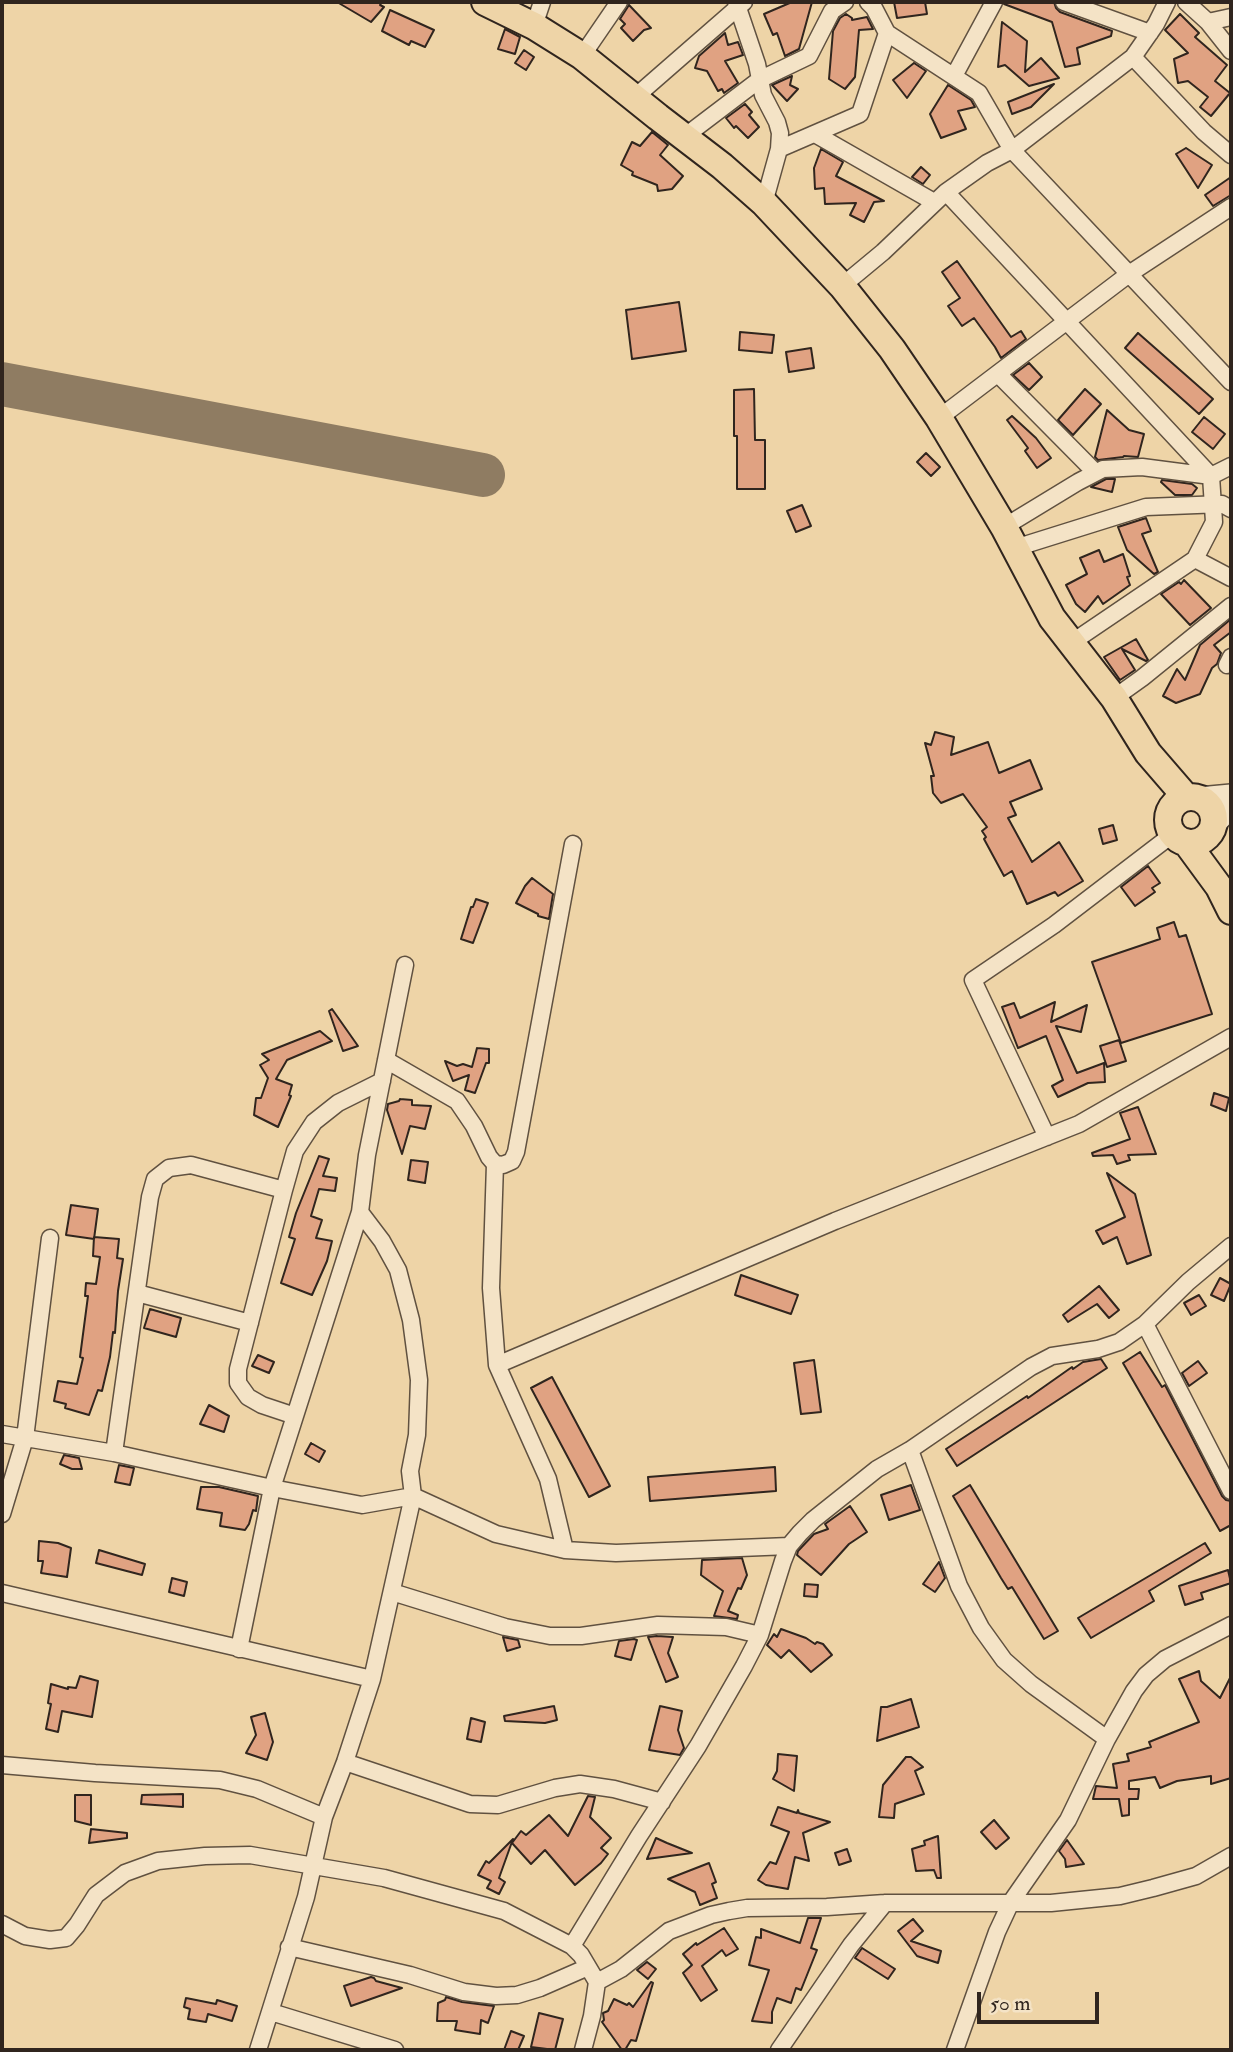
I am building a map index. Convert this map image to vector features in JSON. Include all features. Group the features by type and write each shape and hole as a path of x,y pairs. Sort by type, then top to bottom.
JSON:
{"highway":[{"path":"485,2 538,14 582,56 722,166 764,203 842,286 892,349 939,418 1010,538 1052,618 1114,698 1148,753 1175,832 1219,887 1231,911"},
{"path":"1148,753 1192,797 1210,806 1214,818 1219,821"},
{"path":"1175,832 1173,805 1192,797"},
{"path":"1175,832 1201,841 1219,821"},
{"path":"1219,821 1219,887"}],"street":[{"path":"582,56 619,2"},
{"path":"868,2 887,33 979,93 1012,150 1231,382"},
{"path":"954,76 994,2"},
{"path":"1064,2 1150,33"},
{"path":"842,286 883,252 940,197 987,163 1012,150 1133,57 1167,2"},
{"path":"1186,2 1208,22 1231,51"},
{"path":"684,137 759,80 810,56 827,19 841,3"},
{"path":"634,98 740,4 759,80 780,133 779,149 764,203"},
{"path":"1208,22 1231,17"},
{"path":"779,149 860,114 887,33"},
{"path":"1133,57 1203,132 1231,155"},
{"path":"814,134 940,197 1067,322 1212,476 1214,522 1195,559 1071,643"},
{"path":"939,418 1129,274 1231,207"},
{"path":"998,374 1096,472"},
{"path":"1010,538 1103,469 1142,467 1212,476 1231,466"},
{"path":"1010,538 1146,507 1222,504 1231,509"},
{"path":"1195,559 1231,578"},
{"path":"1114,698 1231,606"},
{"path":"1192,797 1231,795"},
{"path":"1047,1137 973,979 1054,925 1175,832"},
{"path":"386,1060 457,1101 495,1164 503,1165 512,1161 516,1152 573,844"},
{"path":"239,1649 272,1488 360,1212 367,1156 405,965"},
{"path":"497,1365 835,1221 1079,1124 1231,1037"},
{"path":"295,1416 262,1405 248,1397 238,1383 238,1369 284,1189 295,1151 314,1122 338,1102 382,1081"},
{"path":"495,1164 491,1288 497,1365 548,1479 565,1550"},
{"path":"114,1453 150,1197 155,1179 169,1168 191,1165 284,1189"},
{"path":"258,2050 306,1897 324,1817 372,1679 413,1496 410,1471 416,1436 419,1380 411,1320 398,1270 382,1241 360,1212"},
{"path":"2,1514 24,1438 50,1238"},
{"path":"572,1946 698,1746 760,1635 789,1546 813,1520 877,1469 910,1450 1031,1367 1052,1356 1098,1349 1119,1342 1144,1324 1231,1245"},
{"path":"137,1293 250,1323"},
{"path":"1144,1324 1231,1491"},
{"path":"2,1434 114,1453 362,1506 413,1496 496,1534 565,1550 616,1553 789,1546"},
{"path":"910,1450 959,1586 981,1628 1004,1660 1031,1685 1107,1739"},
{"path":"392,1592 505,1627 550,1636 581,1636 658,1625 726,1627 760,1635"},
{"path":"2,1593 372,1679"},
{"path":"955,2050 997,1932 1011,1902 1068,1820 1107,1739 1134,1691 1146,1675 1165,1660 1231,1626"},
{"path":"345,1762 470,1804 498,1805 555,1788 580,1784 614,1789 663,1802"},
{"path":"2,1765 220,1780 257,1789 324,1817"},
{"path":"2,1924 25,1936 50,1940 66,1938 77,1926 96,1895 125,1873 158,1861 250,1855 384,1878 504,1911 572,1946 597,1982 583,2050"},
{"path":"597,1982 621,1969 669,1931 711,1915 747,1908 885,1903 1051,1903 1120,1896 1196,1876 1231,1856"},
{"path":"779,2050 851,1945 885,1903"},
{"path":"289,1947 410,1975 464,1992 496,1996 517,1995 540,1988 588,1967"},
{"path":"271,2012 395,2050"}],"building":[{"path":"337,2 382,2 380,5 384,7 371,22"},
{"path":"792,2 812,2 799,49 785,56 777,33 773,35 764,14"},
{"path":"894,2 925,2 927,14 897,18"},
{"path":"1004,2 1054,2 1060,12 1112,31 1111,36 1077,48 1080,64 1065,67 1052,22"},
{"path":"629,5 651,28 644,30 633,41 621,28 625,24 620,19"},
{"path":"390,10 434,30 425,47 411,41 409,45 382,31"},
{"path":"846,14 852,20 867,17 873,29 859,30 855,77 845,89 829,79 833,31 840,18"},
{"path":"1180,14 1199,33 1195,37 1227,65 1215,81 1230,93 1211,116 1200,107 1208,97 1188,81 1178,83 1174,59 1188,53 1165,30"},
{"path":"1002,22 1027,41 1025,72 1041,58 1059,78 1029,86 1005,65 998,67"},
{"path":"505,29 520,37 515,54 498,49"},
{"path":"725,33 728,45 738,42 743,55 725,61 738,83 724,93 722,89 718,91 707,71 695,68 699,56"},
{"path":"524,50 534,57 526,70 515,63"},
{"path":"914,63 926,71 907,98 893,80"},
{"path":"792,76 790,85 798,89 787,101 772,85"},
{"path":"1054,84 1031,107 1012,114 1008,102"},
{"path":"948,85 971,100 975,107 958,111 966,129 941,138 930,114"},
{"path":"745,104 752,112 749,115 759,127 748,138 726,118"},
{"path":"652,132 668,145 660,155 683,176 672,189 658,191 657,185 632,175 633,172 621,165 632,142 640,146"},
{"path":"1186,148 1212,165 1198,188 1176,154"},
{"path":"821,149 843,162 836,176 884,201 874,202 864,222 850,215 856,203 825,204 824,188 815,189 814,168"},
{"path":"921,167 930,175 923,184 912,177"},
{"path":"1231,177 1231,195 1213,206 1205,195"},
{"path":"957,261 1011,337 1021,331 1026,339 1001,358 974,318 962,326 948,306 960,298 942,272"},
{"path":"679,302 686,351 632,359 626,310"},
{"path":"740,332 774,335 772,353 739,350"},
{"path":"1138,333 1213,399 1199,414 1125,348"},
{"path":"811,348 814,368 789,372 786,352"},
{"path":"1029,363 1042,377 1029,390 1013,375"},
{"path":"754,389 755,440 765,440 765,489 737,489 734,390"},
{"path":"1085,389 1101,404 1073,435 1058,420"},
{"path":"1107,410 1129,430 1144,434 1138,457 1098,460 1095,457"},
{"path":"1012,416 1036,438 1051,458 1037,468 1025,451 1028,448 1007,420"},
{"path":"1204,417 1225,434 1213,449 1192,432"},
{"path":"926,453 940,467 931,476 917,462"},
{"path":"1106,479 1115,479 1112,492 1091,487"},
{"path":"1162,480 1192,484 1197,488 1192,495 1175,495"},
{"path":"802,505 811,526 796,532 787,511"},
{"path":"1146,518 1151,531 1142,534 1158,572 1154,574 1127,550 1118,527"},
{"path":"1099,550 1104,562 1123,554 1130,585 1103,604 1098,596 1085,612 1076,604 1066,585 1087,574 1080,558"},
{"path":"1184,580 1211,608 1190,625 1161,594"},
{"path":"1231,619 1231,632 1214,645 1221,653 1200,694 1176,703 1163,696 1177,669 1185,680 1200,645"},
{"path":"1136,639 1148,660 1122,649 1135,670 1120,680 1104,657"},
{"path":"935,732 954,737 951,755 988,742 999,773 1030,760 1042,789 1010,802 1016,815 1008,818 1032,862 1059,842 1083,881 1058,896 1055,892 1027,904 1012,871 1004,876 984,839 986,837 982,831 987,827 963,794 941,803 933,793 931,776 934,776 925,743 931,745"},
{"path":"1113,825 1117,840 1103,844 1099,829"},
{"path":"1148,866 1160,883 1152,888 1155,892 1135,906 1121,887"},
{"path":"532,878 553,894 549,919 516,903"},
{"path":"476,899 488,903 473,943 461,939"},
{"path":"1174,922 1179,937 1186,935 1212,1014 1121,1043 1092,962 1160,939 1157,928"},
{"path":"1055,1002 1051,1022 1087,1005 1081,1032 1056,1026 1077,1073 1104,1063 1105,1082 1088,1083 1058,1097 1052,1086 1063,1080 1046,1036 1018,1048 1002,1007 1014,1003 1020,1018"},
{"path":"332,1009 358,1046 343,1051 329,1011"},
{"path":"320,1031 332,1041 287,1060 276,1079 292,1085 291,1096 278,1127 254,1115 256,1098 261,1098 268,1078 260,1065 269,1060 262,1054"},
{"path":"1119,1040 1126,1061 1107,1067 1100,1046"},
{"path":"477,1048 489,1049 489,1063 486,1063 475,1093 465,1090 469,1075 453,1081 445,1061 457,1066 463,1064 472,1067"},
{"path":"1214,1093 1229,1098 1226,1111 1211,1105"},
{"path":"400,1099 412,1100 412,1105 431,1106 425,1129 410,1126 402,1154 387,1110 388,1104"},
{"path":"1138,1107 1156,1154 1128,1155 1130,1160 1117,1164 1113,1155 1093,1156 1092,1153 1130,1139 1120,1113"},
{"path":"319,1156 329,1159 323,1176 337,1178 335,1191 319,1189 311,1216 322,1220 316,1238 332,1241 327,1261 312,1295 281,1283 295,1239 289,1237 296,1213"},
{"path":"411,1160 428,1162 425,1183 408,1180"},
{"path":"1107,1173 1135,1194 1151,1255 1127,1264 1117,1237 1103,1244 1096,1231 1125,1217"},
{"path":"71,1205 98,1209 94,1239 66,1235"},
{"path":"94,1237 119,1239 117,1258 123,1259 110,1357 102,1391 98,1390 89,1415 65,1408 66,1404 54,1401 58,1381 77,1384 83,1358 80,1357 88,1296 85,1296 86,1283 96,1284 100,1257 93,1256"},
{"path":"741,1275 798,1295 791,1314 735,1295"},
{"path":"1220,1278 1231,1284 1224,1301 1211,1295"},
{"path":"1099,1286 1119,1310 1109,1318 1097,1304 1068,1322 1063,1315"},
{"path":"1199,1295 1206,1306 1191,1315 1184,1303"},
{"path":"150,1309 181,1318 176,1337 144,1328"},
{"path":"1140,1352 1162,1387 1165,1385 1222,1496 1231,1501 1231,1525 1220,1531 1123,1363"},
{"path":"258,1355 274,1362 269,1373 252,1366"},
{"path":"1101,1359 1107,1368 957,1466 946,1449 1072,1367 1073,1369 1083,1362"},
{"path":"814,1360 821,1412 801,1414 794,1363"},
{"path":"1198,1361 1207,1373 1189,1386 1182,1373"},
{"path":"552,1377 610,1486 589,1497 531,1388"},
{"path":"209,1405 229,1416 224,1432 200,1424"},
{"path":"311,1443 325,1451 319,1462 305,1454"},
{"path":"64,1455 79,1458 82,1469 72,1469 60,1464"},
{"path":"119,1465 134,1468 130,1485 115,1482"},
{"path":"775,1467 776,1491 650,1501 648,1477"},
{"path":"911,1485 920,1510 889,1520 881,1495"},
{"path":"970,1485 1058,1631 1044,1639 1012,1587 1008,1589 953,1496"},
{"path":"201,1487 219,1487 258,1496 256,1511 253,1510 245,1530 220,1526 222,1513 197,1509"},
{"path":"850,1506 867,1532 849,1544 821,1575 797,1555 798,1551 814,1534 828,1529 825,1524"},
{"path":"39,1541 58,1543 71,1548 67,1577 41,1573 43,1561 38,1561"},
{"path":"1205,1543 1211,1553 1149,1591 1154,1601 1091,1638 1078,1618"},
{"path":"99,1550 145,1564 142,1575 96,1563"},
{"path":"742,1558 747,1575 728,1611 738,1615 737,1619 714,1616 723,1591 701,1575 702,1560"},
{"path":"939,1562 945,1578 935,1592 923,1584"},
{"path":"1228,1570 1231,1583 1201,1593 1203,1599 1185,1605 1179,1586"},
{"path":"172,1578 187,1582 184,1596 169,1592"},
{"path":"805,1584 818,1585 817,1597 804,1596"},
{"path":"781,1629 815,1644 823,1644 832,1655 811,1672 789,1650 781,1658 767,1645 774,1634 777,1637"},
{"path":"503,1637 518,1640 520,1647 507,1651"},
{"path":"648,1637 673,1637 668,1653 678,1677 666,1682"},
{"path":"637,1640 631,1660 615,1656 619,1641"},
{"path":"1199,1671 1201,1681 1220,1698 1231,1676 1231,1778 1211,1784 1211,1776 1177,1781 1160,1788 1155,1777 1129,1781 1129,1789 1139,1789 1138,1799 1129,1799 1129,1815 1122,1816 1119,1799 1093,1799 1096,1786 1117,1788 1113,1764 1129,1761 1127,1754 1151,1747 1149,1742 1199,1722 1179,1679"},
{"path":"80,1676 98,1681 92,1717 62,1711 58,1732 46,1729 51,1704 48,1703 51,1684 68,1689 76,1688"},
{"path":"911,1699 919,1727 877,1741 881,1707"},
{"path":"554,1706 557,1720 545,1723 505,1721 504,1716"},
{"path":"660,1706 682,1711 678,1730 684,1748 680,1755 649,1750"},
{"path":"265,1713 273,1742 267,1760 246,1753 256,1735 251,1717"},
{"path":"471,1718 485,1722 481,1742 467,1739"},
{"path":"778,1754 797,1756 794,1791 773,1779 777,1771"},
{"path":"906,1757 911,1757 923,1767 915,1771 924,1794 895,1804 894,1818 879,1817 883,1785"},
{"path":"183,1794 183,1807 141,1804 142,1795"},
{"path":"75,1795 91,1795 91,1825 75,1821"},
{"path":"588,1796 595,1797 590,1817 611,1838 601,1848 608,1854 575,1885 545,1850 531,1864 512,1843 521,1831 526,1835 549,1815 568,1836"},
{"path":"778,1807 797,1813 798,1810 799,1813 830,1822 803,1833 809,1861 795,1857 788,1889 766,1885 758,1880 770,1862 776,1864 789,1832 771,1825"},
{"path":"994,1820 1009,1838 996,1849 981,1832"},
{"path":"91,1829 127,1833 127,1838 89,1843"},
{"path":"938,1836 941,1878 937,1878 934,1870 916,1871 912,1849 925,1845 924,1841"},
{"path":"656,1838 667,1843 692,1853 647,1859"},
{"path":"513,1839 499,1878 505,1882 499,1894 487,1888 491,1881 478,1875 486,1861 489,1863"},
{"path":"1067,1840 1084,1864 1066,1867 1065,1859 1059,1851"},
{"path":"847,1849 851,1861 839,1865 835,1853"},
{"path":"709,1863 716,1882 712,1884 717,1898 700,1905 695,1892 668,1879"},
{"path":"808,1918 821,1918 811,1948 817,1950 801,1990 796,1988 791,2003 777,1998 772,2012 772,2023 752,2021 769,1970 749,1965 756,1937 761,1938 761,1929 800,1943"},
{"path":"913,1919 923,1931 911,1941 941,1951 938,1963 917,1956 898,1931"},
{"path":"724,1928 738,1949 726,1956 722,1950 702,1966 717,1990 701,2001 683,1973 692,1965 683,1954 696,1943 697,1945"},
{"path":"862,1948 895,1969 888,1979 855,1958"},
{"path":"647,1962 656,1969 648,1979 637,1970"},
{"path":"371,1977 402,1988 351,2006 344,1986"},
{"path":"651,1982 653,1983 636,2041 631,2040 625,2050 622,2050 602,2022 603,2013 608,2011 614,1999 627,2005 629,2003 633,2007"},
{"path":"446,1997 494,2006 488,2023 481,2020 480,2034 455,2030 457,2021 437,2021 438,2003"},
{"path":"186,1998 216,2004 217,2000 237,2006 232,2021 208,2014 206,2022 188,2019 190,2009 184,2007"},
{"path":"539,2013 563,2019 555,2050 531,2047"},
{"path":"511,2031 524,2036 518,2050 504,2050"}],"taxiway":[{"path":"2,384 483,475"}]}
